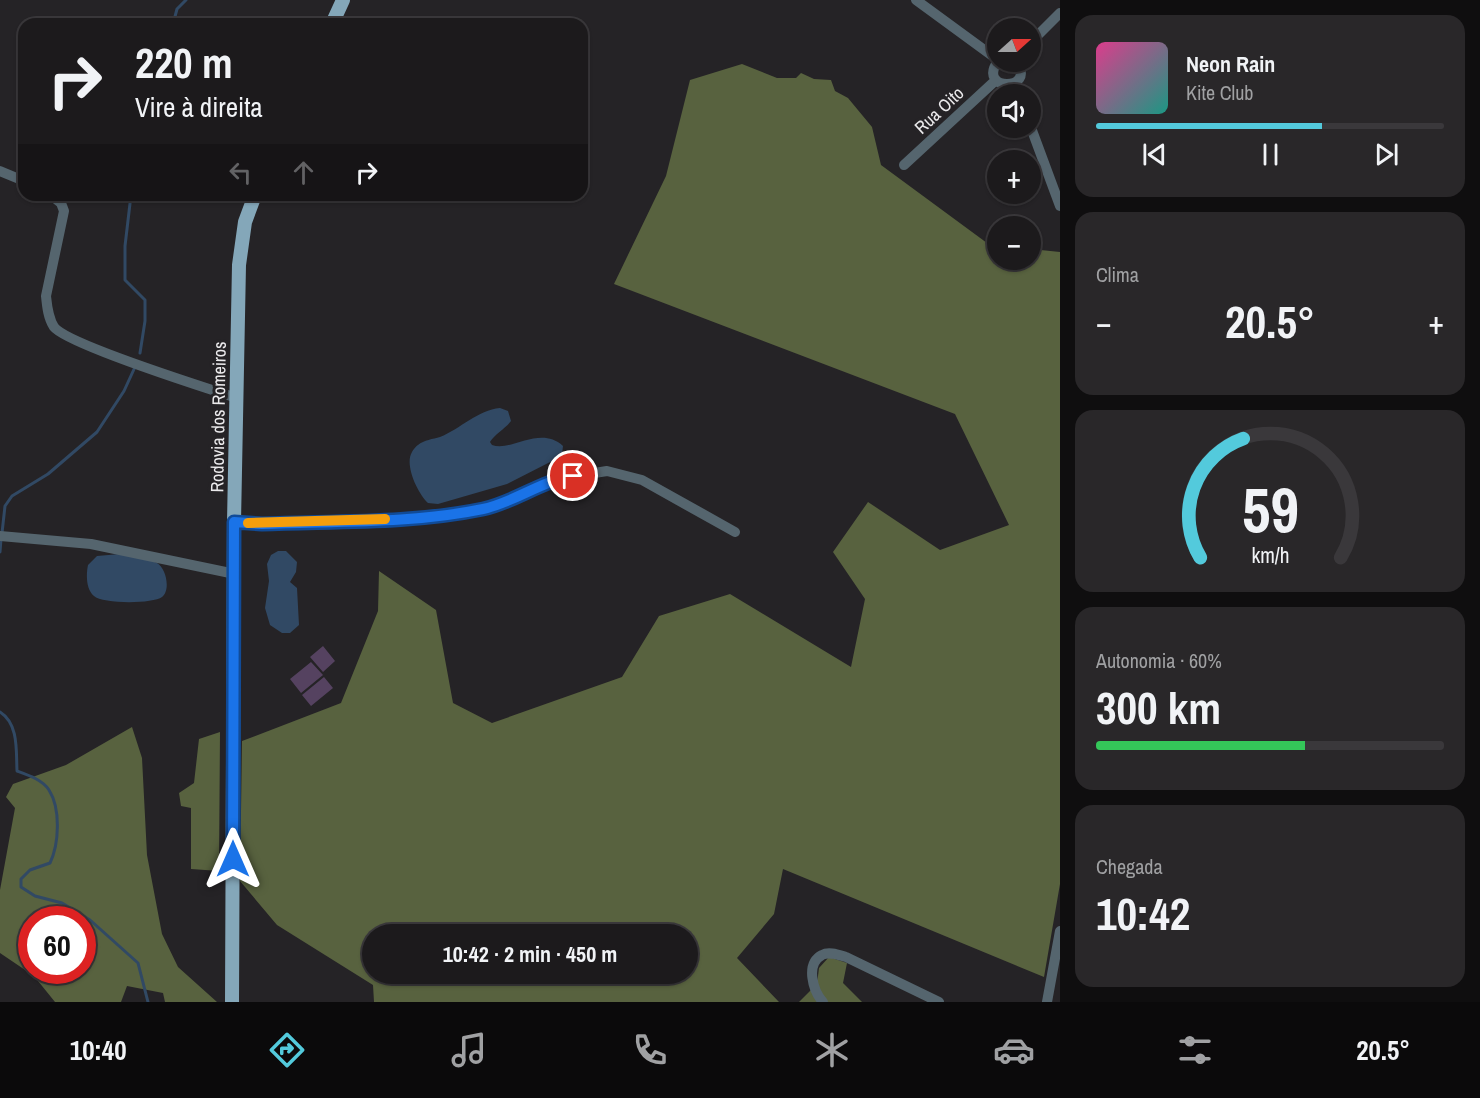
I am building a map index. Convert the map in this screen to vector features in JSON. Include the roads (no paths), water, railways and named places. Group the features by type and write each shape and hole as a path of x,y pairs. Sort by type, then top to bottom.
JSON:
{"main road":[{"path":"336,18 343,0"},
{"name":"Rodovia dos Romeiros","path":"232,1002 234,522 240,250 245,222 253,201"}],"street":[{"path":"916,0 987,53"},
{"path":"1041,33 1060,13"},
{"path":"993,72 996,80 1007,85 1015,82 1020,72"},
{"name":"Rua Oito","path":"904,165 996,80"},
{"path":"1035,138 1060,206"},
{"path":"0,171 18,178"},
{"path":"58,201 64,211 46,296 47,308 54,327 64,335 89,346 237,398"},
{"path":"234,522 262,524 437,517 486,508 511,500 557,479 607,471 642,480 735,531"},
{"path":"3,536 91,544 235,574"},
{"path":"1047,1002 1060,931"},
{"path":"823,1002 818,996 812,971 817,959 823,954 830,953 846,957 939,1002"}],"water":[{"path":"500,408 508,411 511,421 492,439 490,442 492,445 508,445 545,438 554,440 563,446 562,454 507,484 438,504 428,503 416,486 411,471 410,458 414,449 423,442 447,434 484,412"},
{"path":"278,551 286,551 297,562 296,572 290,582 297,588 299,625 290,633 282,633 270,625 265,608 269,581 267,564 271,555"},
{"path":"120,554 157,563 165,574 167,584 165,594 149,601 128,602 107,601 94,596 87,582 88,565 97,556"}],"waterway":[{"path":"175,18 177,9 186,0"},
{"path":"130,201 125,246 125,280 145,300 145,321 140,353"},
{"path":"2,533 5,506 12,496 48,474 97,432 124,391 135,367"},
{"path":"0,552 1,539"},
{"path":"0,712 11,723 16,747 17,771 35,778 46,786 53,798 57,816 57,837 50,863 30,870 21,879 21,887 35,896 62,903 90,920 138,963 148,1002"}]}
